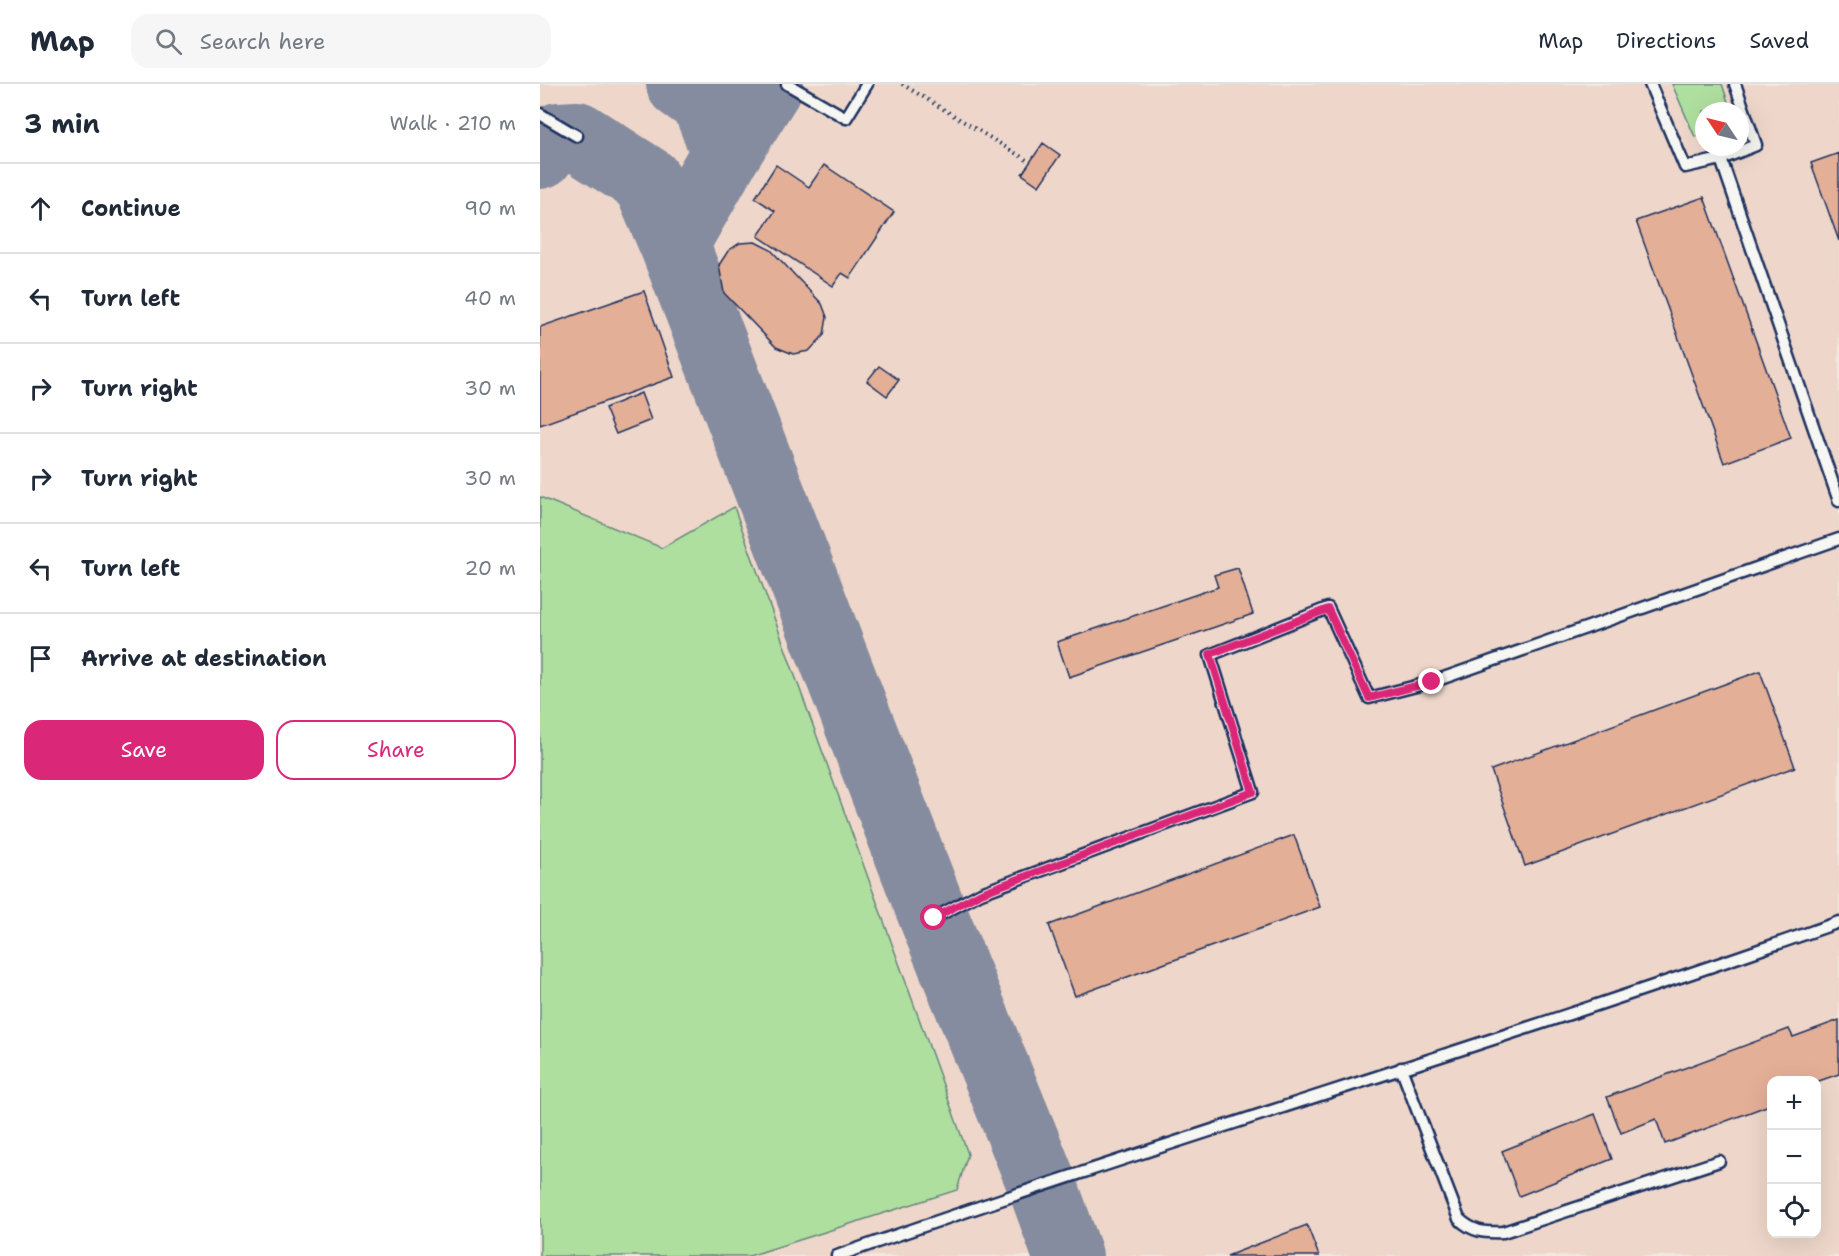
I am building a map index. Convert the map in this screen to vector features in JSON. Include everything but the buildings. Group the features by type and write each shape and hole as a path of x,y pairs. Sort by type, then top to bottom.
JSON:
{"lane":[{"path":"787,84 846,118 867,84"},
{"path":"1650,84 1685,167 1721,159 1756,145 1735,84"},
{"path":"540,114 577,136"},
{"path":"1721,159 1839,501"},
{"path":"934,918 981,893 1253,792 1210,654 1328,609 1369,698 1432,682 1839,539"},
{"path":"837,1256 1042,1184 1656,987 1839,922"},
{"path":"1401,1068 1459,1219 1469,1228 1483,1233 1503,1232 1719,1161"}],"path":[{"path":"902,84 1030,162"}],"shaded area":[{"path":"540,84 1839,84 1839,1256 540,1256"}],"green space":[{"path":"1672,84 1722,84 1728,102 1695,102 1695,137"},
{"path":"540,497 662,548 734,507 968,1154 957,1190 749,1256 540,1256"}],"taxiway":[{"path":"681,84 706,102 726,153"},
{"path":"674,244 769,84"},
{"path":"540,154 546,145 559,137 577,136 647,181 674,244 934,918 1042,1184 1068,1256"}],"route":[{"path":"934,918 981,893 1253,792 1210,654 1328,609 1369,698 1432,682"}]}
